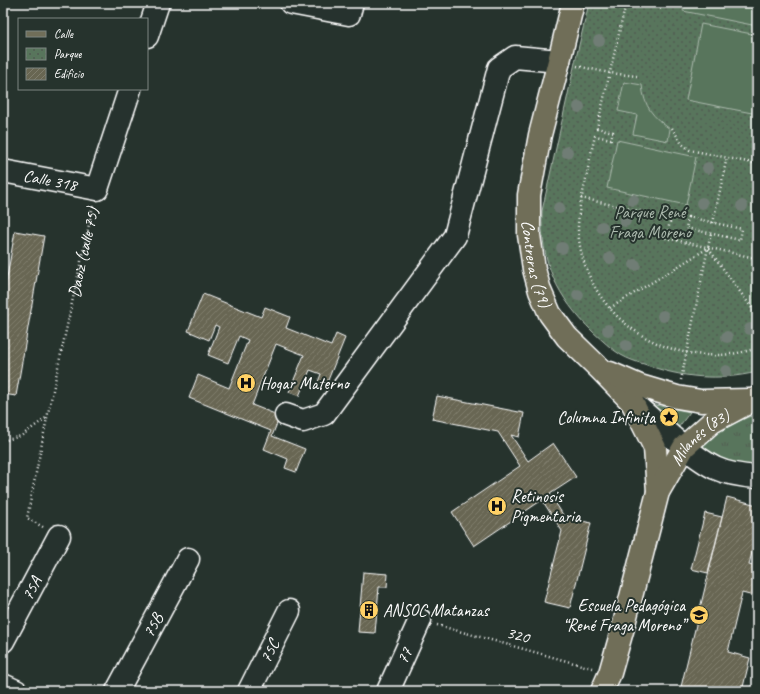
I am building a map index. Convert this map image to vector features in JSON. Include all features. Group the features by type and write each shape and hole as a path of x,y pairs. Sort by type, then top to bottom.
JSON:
{"main road":[{"name":"Contreras (79)","path":"573,3 567,63 540,135 529,195 529,235 534,269 540,291 550,314 567,337 632,402 655,448 658,492"},
{"path":"601,370 640,386 677,397 701,401 755,399"},
{"name":"Milanés (83)","path":"658,492 684,447 712,422 755,399"},
{"path":"606,682 624,624 658,492"}],"street":[{"path":"148,33 158,3"},
{"path":"291,3 350,9"},
{"path":"286,415 303,421 324,414 455,236 499,68 515,57 567,63"},
{"name":"Daoiz (calle 75)","path":"97,189 130,90"},
{"name":"Calle 318","path":"3,172 97,189"},
{"path":"632,402 684,447 706,463 727,472 757,478"},
{"name":"75A","path":"3,641 59,536"},
{"name":"75B","path":"118,691 188,559"},
{"name":"75C","path":"249,691 289,611"},
{"name":"77","path":"388,691 420,620"},
{"path":"3,684 16,691"}],"path":[{"path":"626,3 597,128 613,132 611,139 595,136 579,209 578,229 589,275 595,287 610,308 630,328 645,338 668,348 710,355 732,354 757,348"},
{"path":"567,63 610,73 637,76"},
{"path":"672,128 686,148 690,150 757,164"},
{"path":"713,223 727,158"},
{"name":"Daoiz (calle 75)","path":"59,536 27,518 47,418 97,189"},
{"path":"581,198 671,218 666,238 755,258 757,251"},
{"path":"688,218 713,223 742,229 740,240 686,228 688,218"},
{"path":"677,397 711,234"},
{"path":"610,308 708,248"},
{"path":"708,248 757,315"},
{"path":"3,441 21,436 47,418"},
{"name":"320","path":"420,620 606,682"}],"green space":[{"name":"Parque René Fraga Moreno","path":"589,3 757,3 757,372 729,377 700,377 658,369 626,358 617,353 580,319 570,306 553,278 544,246 542,211"},
{"path":"685,3 757,3 757,26 683,11"},
{"path":"701,24 757,35 757,114 686,100"},
{"path":"624,82 642,85 643,93 650,111 670,129 668,141 633,134 637,115 618,111"},
{"path":"617,140 696,157 686,205 607,188"},
{"path":"646,403 690,412 675,432"},
{"path":"757,415 757,469 714,458 701,447 716,432 748,417"}],"building":[{"path":"15,231 44,236 16,396 3,394 3,301"},
{"name":"Hogar Materno","path":"203,294 261,317 265,307 290,317 286,328 331,346 336,334 345,338 326,385 318,382 321,374 310,370 299,396 289,392 304,355 276,344 252,405 280,416 272,436 305,449 296,472 285,468 288,459 264,449 271,431 189,398 198,375 229,388 248,340 239,336 228,363 208,355 219,327 215,325 209,340 188,331"},
{"name":"Retinosis Pigmentaria","path":"437,396 524,413 519,437 511,435 528,461 553,443 576,477 550,494 565,518 591,523 570,608 544,602 562,531 542,500 474,546 452,512 520,466 498,432 432,419"},
{"path":"727,497 757,505 757,536 756,535 749,565 757,567 757,582 754,596 742,593 728,652 750,658 742,691 680,691"},
{"path":"705,513 722,517 708,573 691,569"},
{"name":"ANSOC Matanzas","path":"363,572 388,574 387,587 379,587 375,633 358,632"}],"place":[{"name":"Hogar Materno","path":"246,383"},
{"name":"Columna Infinita","path":"669,417"},
{"name":"Retinosis Pigmentaria","path":"497,506"},
{"name":"ANSOC Matanzas","path":"369,610"},
{"name":"Escuela Pedagógica “René Fraga Moreno”","path":"699,615"}]}
